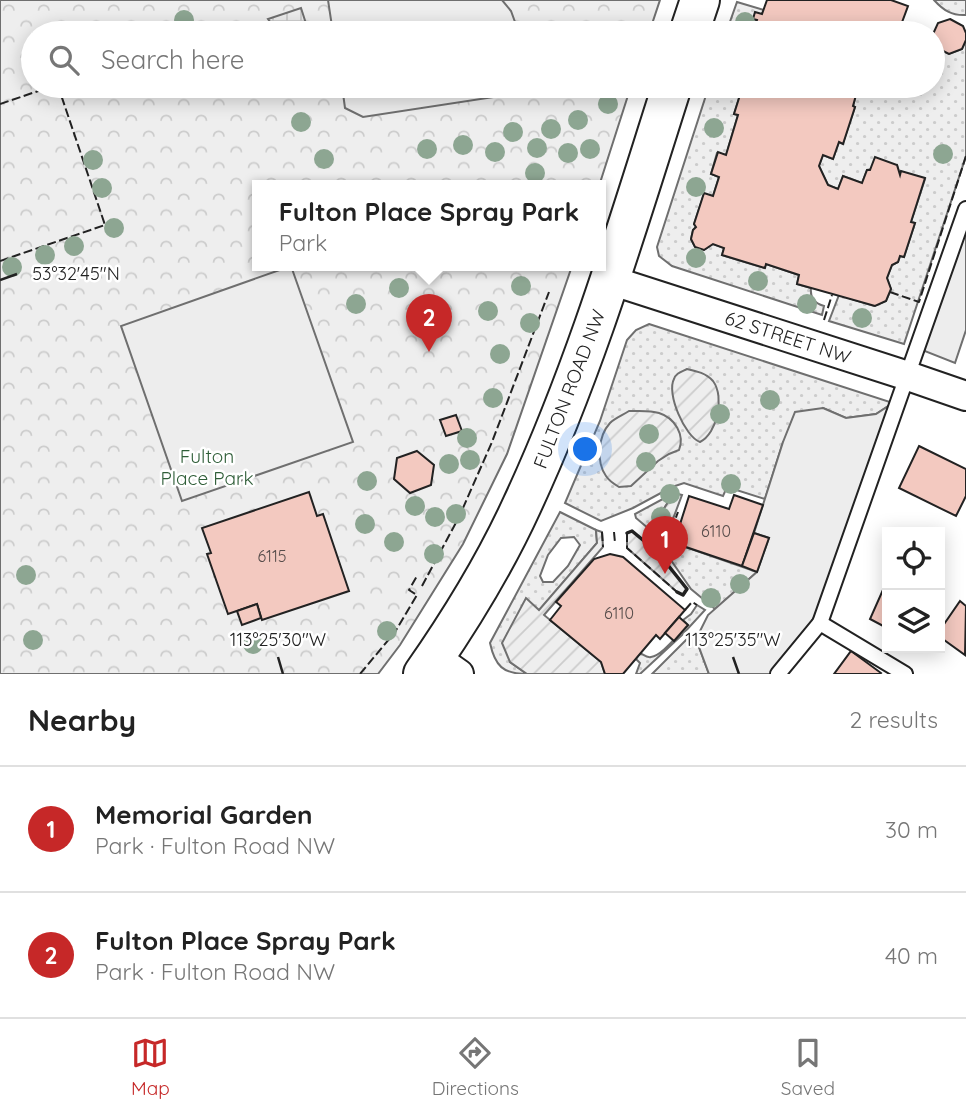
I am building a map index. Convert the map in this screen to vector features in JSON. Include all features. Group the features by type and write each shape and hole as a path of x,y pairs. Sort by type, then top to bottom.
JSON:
{"street":[{"path":"693,21 700,0"},
{"name":"FULTON ROAD NW","path":"439,668 522,507 572,389 668,98"},
{"name":"62 STREET NW","path":"610,280 966,396"}],"lane":[{"path":"778,674 820,623 966,209"},
{"path":"820,623 905,674"}],"green space":[{"name":"Fulton Place Park","path":"0,0 660,0 653,21 21,21 21,98 627,98 601,180 252,180 252,271 570,271 507,454 463,544 400,645 378,674 0,674"},
{"path":"328,0 502,0 515,21 331,21"},
{"path":"934,0 966,0 966,15 948,12"},
{"path":"737,2 764,10 753,19 757,21 730,21"},
{"path":"966,40 966,156 904,344 829,321 839,295 874,306 886,301 891,289 887,278 892,265 898,262 900,256 904,257 915,223 911,222 925,179 900,175 897,165 867,170 862,183 843,176 838,189 828,185 819,166 823,155 833,159 839,142 843,143 855,107 855,98 945,98 945,52 949,54 962,49"},
{"path":"344,98 488,98 363,117 345,108"},
{"path":"705,98 739,98 734,114 738,115 726,155 717,153 711,174 719,177 713,196 704,194 691,239 695,247 704,250 713,244 724,248 722,255 764,268 766,264 799,275 797,284 811,288 813,300 824,306 822,315 672,266 659,256 657,247"},
{"path":"649,324 893,403 876,414 846,418 823,408 783,442 765,499 727,487 723,496 684,483 601,521 565,503 600,421 627,340 636,330"},
{"path":"687,369 710,378 717,388 719,405 715,423 706,438 700,442 683,424 673,394 675,377"},
{"path":"629,411 652,411 665,415 680,433 681,444 679,450 658,461 631,486 619,487 603,470 600,449 606,428"},
{"path":"674,493 663,510 664,521 656,523 655,534 636,518 635,514"},
{"path":"674,493 682,495 665,540 658,539 655,523 663,521 663,510"},
{"path":"560,512 596,530 597,543 539,611 526,599 510,662 527,674 501,667 490,643","holes":["574,537 580,545 568,566 553,582 543,582 540,576 548,555 561,538"]},
{"path":"596,530 602,532 603,547 544,615 601,662 605,674 527,674 510,662 502,643 526,598 539,610 597,543"},
{"path":"632,531 659,553 687,589 683,595 627,548 627,533"},
{"path":"674,543 757,572 715,609 691,589 668,556"},
{"path":"697,605 705,610 640,674 636,674 640,663 636,659 640,653 651,657 665,649 688,625 683,620"},
{"path":"692,634 709,674 652,674"}],"shaded area":[{"path":"301,8 305,21 269,21 268,19"},
{"path":"966,209 966,330 955,363 917,348"},
{"path":"277,271 293,271 353,442 182,501 121,326"},
{"path":"893,403 820,623 778,674 709,674 696,639 708,615 757,572 769,538 754,533 795,412 823,408 846,418 876,414"}],"building":[{"path":"767,0 891,0 908,6 902,21 753,19 755,12 762,14"},
{"path":"950,19 963,26 966,33 962,49 949,54 945,52 944,21"},
{"path":"739,98 855,98 855,107 843,144 839,142 833,159 823,155 819,166 828,185 838,189 843,176 862,183 875,157 897,165 900,175 901,171 925,178 911,222 915,223 904,257 900,256 898,262 892,265 887,278 891,289 886,301 875,306 797,284 799,275 766,264 765,268 722,255 724,248 713,244 704,250 695,247 691,239 696,227 694,224 704,193 713,196 719,177 711,174 718,152 726,155 738,115 734,114"},
{"path":"456,415 462,431 446,436 440,420"},
{"path":"919,446 966,469 966,496 956,516 899,488"},
{"path":"417,451 434,465 431,485 410,493 394,479 397,458"},
{"path":"309,492 317,516 323,514 349,591 262,620 257,604 228,614 207,554 211,553 202,528"},
{"path":"734,495 763,505 742,566 674,543 689,496 729,509"},
{"path":"754,533 769,538 757,572 742,566"},
{"path":"610,554 623,557 685,610 660,639 656,635 623,674 605,674 601,662 550,620 561,606 556,602 594,559"},
{"path":"882,592 882,625 870,619"},
{"path":"960,601 966,606 965,655 945,641 945,623"},
{"path":"257,604 261,618 242,625 237,611"},
{"path":"679,617 688,625 674,641 665,633"},
{"path":"851,651 881,673 834,674"}],"fence":[{"path":"0,104 21,97"},
{"path":"0,261 105,225 62,98"},
{"path":"890,292 919,302 966,156"},
{"path":"422,586 459,517 492,442 549,292"},
{"path":"824,320 832,295"},
{"path":"667,541 678,512"},
{"path":"602,532 603,547"},
{"path":"614,532 615,543"},
{"path":"627,533 627,548 677,592"},
{"path":"360,674 395,632 417,595 409,590 417,576"},
{"path":"685,610 692,602 697,605"}],"wall":[{"path":"627,533 632,531 661,555"},
{"path":"663,559 687,589 683,595 677,592"}],"place":[{"name":"Fulton Place Spray Park","path":"429,352"},
{"name":"Memorial Garden","path":"665,574"}]}
